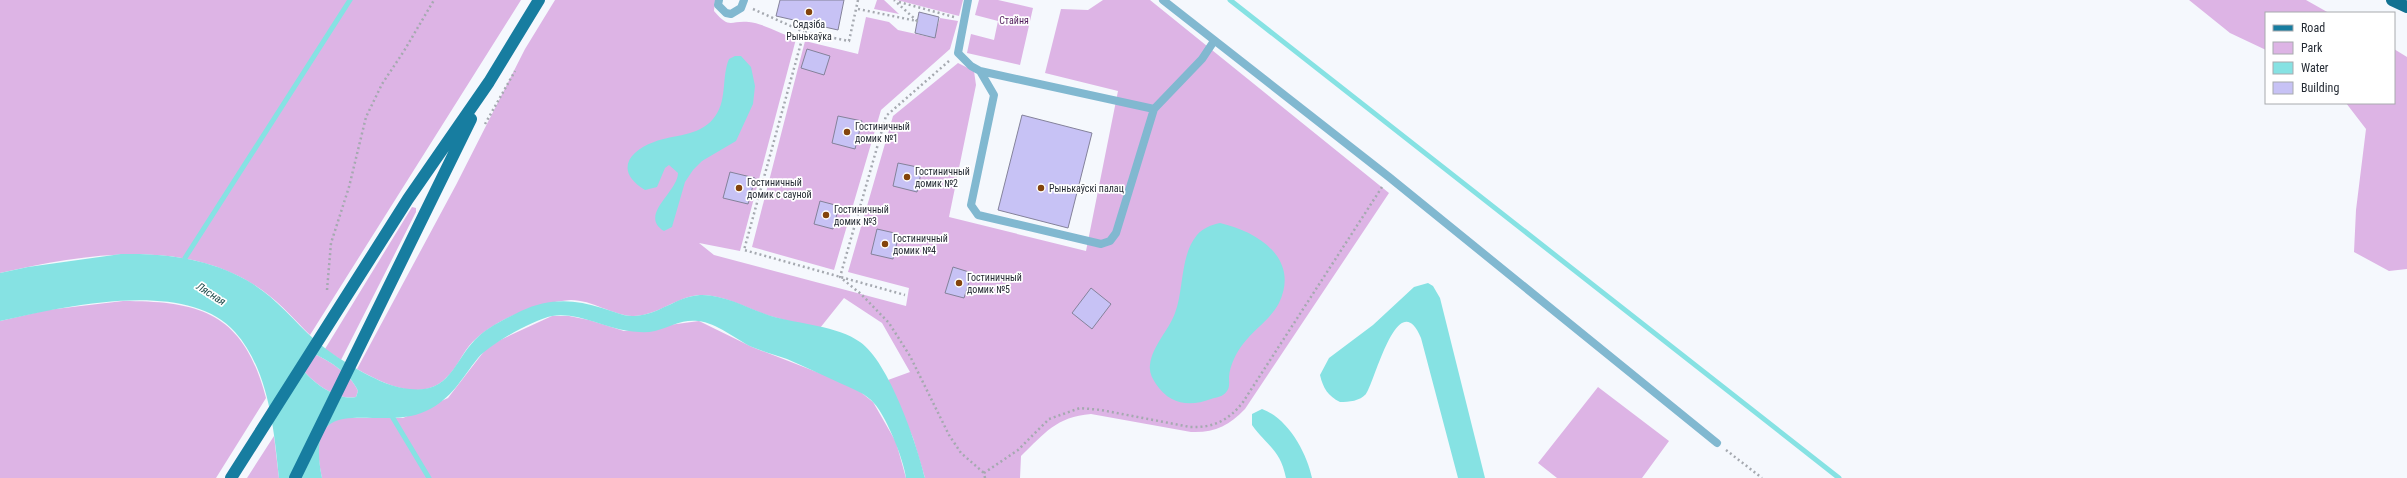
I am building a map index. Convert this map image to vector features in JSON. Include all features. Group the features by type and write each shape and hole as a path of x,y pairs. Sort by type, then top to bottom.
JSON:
{"highway":[{"path":"2392,0 2407,7"}],"main road":[{"path":"232,478 408,199 489,82 539,0"},
{"path":"295,478 489,82"}],"lane":[{"path":"719,0 718,5 726,13 737,11 743,2"},
{"path":"968,0 958,53 963,60 980,71 1154,109"},
{"path":"1164,0 1214,41 1389,177 1717,443"},
{"path":"980,71 994,95 971,205 974,212 978,215 1101,244 1110,241 1116,233 1154,109 1202,59 1214,41"}],"path":[{"path":"327,290 331,243 349,187 366,117 382,84 404,51 434,0"},
{"path":"743,2 804,32 849,41 858,9 858,0"},
{"path":"858,9 917,21 895,1"},
{"path":"895,1 964,20"},
{"path":"804,32 744,250 905,295"},
{"path":"840,278 886,116 958,53"},
{"path":"984,473 1018,450 1037,428 1049,419 1080,408 1100,410 1190,427 1204,428 1226,420 1243,402 1389,177"},
{"path":"840,278 861,294 889,323 910,356 949,435 961,453 984,473 985,478"},
{"path":"1717,443 1762,478"}],"green space":[{"path":"0,0 521,0 310,335 282,307 259,288 222,269 192,260 160,255 128,254 95,256 31,266 0,273"},
{"path":"555,0 715,0 714,11 719,17 727,22 754,23 796,39 740,251 699,243 714,255 906,306 909,288 848,272 893,116 958,63 974,71 976,85 949,217 1086,251 1118,91 1045,73 1061,9 1088,10 1103,0 1150,0 1389,193 1245,409 1233,420 1214,430 1191,432 1091,414 1079,416 1060,423 1044,433 1021,456 1020,478 925,478 913,438 888,380 910,372 882,323 844,298 820,328 770,316 719,297 701,295 684,298 650,313 632,316 617,313 587,302 571,300 558,302 516,314 489,329 469,346 448,376 438,384 427,389 403,389 379,380 357,369 456,185 525,49"},
{"path":"877,0 884,0 899,14 874,9"},
{"path":"897,0 963,0 959,16"},
{"name":"Стайня","path":"979,0 998,0 1033,8 1020,65 967,53 971,34 994,40 998,21 975,15"},
{"path":"2189,0 2306,0 2327,12 2265,12 2265,50 2230,33"},
{"path":"866,17 889,22 898,30 934,38 940,18 958,21 950,49 881,110 834,270 752,247 805,41 858,54"},
{"path":"2395,50 2407,57 2407,269 2389,271 2354,252 2356,210 2366,129 2347,104 2395,104"},
{"path":"412,207 416,208 416,212 341,360 325,349"},
{"path":"123,301 176,304 198,310 217,318 232,331 246,348 257,370 266,398 216,478 0,478 0,321 47,310"},
{"path":"552,316 569,316 589,320 624,331 699,321 752,347 827,376 858,390 873,402 896,442 906,478 322,478 319,460 319,444 325,429 331,423 339,418 403,418 448,398 485,350 500,340"},
{"path":"309,352 330,362 344,373 355,385 358,391 356,397 349,398 335,394 320,386 308,376 304,371"},
{"path":"1598,387 1669,441 1642,478 1557,478 1538,463"},
{"path":"274,436 279,478 247,478"}],"water":[{"path":"735,56 741,56 751,67 755,86 753,104 736,141 702,161 693,170 685,182 672,227 664,231 657,225 655,218 661,203 672,188 678,173 669,165 665,168 657,187 645,190 630,177 628,163 631,157 644,146 662,139 693,132 707,125 713,119 718,112 723,98 725,74 729,59"},
{"path":"1220,223 1249,233 1272,250 1280,261 1284,273 1284,287 1279,303 1275,309 1247,339 1236,355 1232,364 1229,377 1229,388 1227,391 1220,396 1203,402 1181,402 1168,396 1156,384 1150,370 1151,358 1175,313 1180,294 1185,262 1192,243 1202,230"},
{"name":"Лясная","path":"121,254 172,256 206,263 238,275 262,290 278,303 315,340 345,362 386,383 410,389 424,389 435,386 444,380 479,336 494,325 531,307 562,301 592,305 623,315 635,316 652,312 692,296 709,295 727,299 771,316 841,332 860,342 871,352 891,385 909,425 925,478 906,478 902,460 888,425 876,406 868,397 794,362 752,347 712,325 705,322 687,321 655,331 638,332 619,329 581,318 562,315 544,318 534,322 512,333 492,346 478,358 461,381 443,401 426,411 407,417 348,418 334,422 323,432 319,449 322,478 279,478 272,421 263,382 256,364 235,332 214,315 187,305 156,301 123,301 89,304 56,309 0,321 0,273 28,267","holes":["309,352 330,362 350,379 358,391 356,397 349,398 335,394 320,386 308,376 304,371"]},
{"path":"1428,283 1433,286 1440,298 1485,478 1458,478 1421,338 1412,324 1404,322 1396,329 1388,342 1370,387 1366,394 1358,400 1340,402 1336,400 1324,388 1321,380 1320,375 1329,358 1373,325 1414,287"},
{"path":"1262,409 1280,420 1288,428 1306,458 1312,478 1286,478 1277,454 1252,425 1252,414"}],"building":[{"name":"Сядзіба Рынькаўка","path":"780,0 844,0 838,30 776,16"},
{"path":"919,12 939,17 935,38 915,33"},
{"path":"807,49 830,56 824,75 801,68"},
{"name":"Рынькаўскi палац","path":"1022,115 1092,133 1068,228 998,210"},
{"name":"Гостиничный домик №1","path":"838,116 862,121 855,149 832,143"},
{"name":"Гостиничный домик №2","path":"898,163 922,168 917,192 893,186"},
{"name":"Гостиничный домик с сауной","path":"730,172 755,178 748,204 723,198"},
{"name":"Гостиничный домик №3","path":"820,201 839,206 833,229 814,224"},
{"name":"Гостиничный домик №4","path":"877,229 899,234 893,259 871,254"},
{"name":"Гостиничный домик №5","path":"953,267 972,273 964,298 945,293"},
{"path":"1091,288 1111,304 1092,329 1072,313"}],"waterway":[{"path":"185,258 350,0"},
{"path":"1230,0 1839,478"},
{"path":"390,413 429,478"}],"place":[{"name":"Сядзіба Рынькаўка","path":"809,12"},
{"name":"Гостиничный домик №1","path":"847,132"},
{"name":"Гостиничный домик №2","path":"907,177"},
{"name":"Гостиничный домик с сауной","path":"739,188"},
{"name":"Рынькаўскi палац","path":"1041,188"},
{"name":"Гостиничный домик №3","path":"826,215"},
{"name":"Гостиничный домик №4","path":"885,244"},
{"name":"Гостиничный домик №5","path":"959,283"}]}
